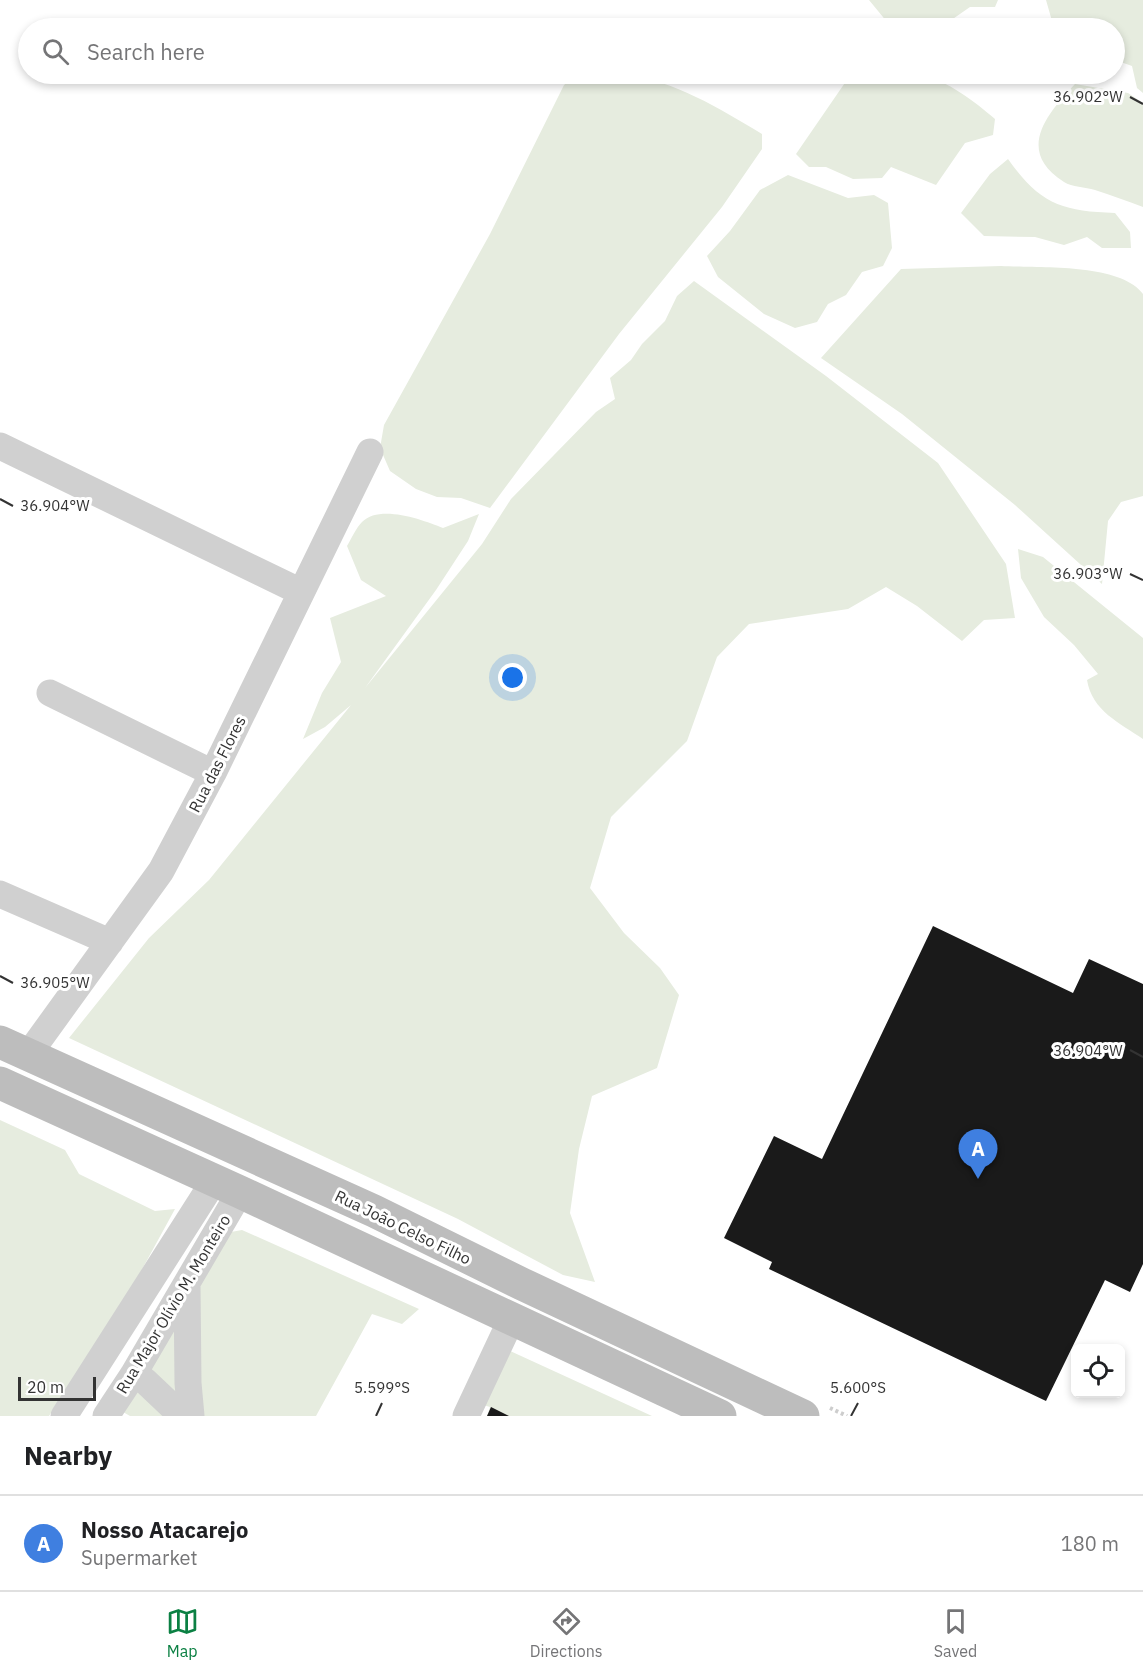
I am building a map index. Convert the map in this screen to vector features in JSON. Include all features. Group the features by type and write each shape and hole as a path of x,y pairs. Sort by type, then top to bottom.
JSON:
{"main road":[{"name":"Rua João Celso Filho","path":"14,1049 374,1212 803,1416"},
{"path":"0,1083 227,1186 720,1416"}],"street":[{"path":"0,446 301,592"},
{"name":"Rua das Flores","path":"14,1049 110,942 161,871 213,773 370,452"},
{"path":"50,693 213,773"},
{"path":"0,894 110,942"},
{"name":"Rua Major Olívio M. Monteiro","path":"106,1416 187,1283 227,1186"},
{"name":"Rua Major Olívio M. Monteiro","path":"64,1416 227,1186"},
{"path":"187,1283 188,1383 191,1416"},
{"path":"466,1416 512,1318"},
{"path":"133,1374 146,1382 182,1416"}],"shaded area":[{"path":"869,0 998,0 995,7 970,7 954,18 884,18"},
{"path":"1046,0 1143,0 1143,93 1137,88 1132,66 1125,64 1125,18 1051,18"},
{"path":"664,84 713,105 762,134 762,149 722,207 619,334 490,508 461,498 437,497 416,489 390,471 380,448 384,425 490,234 564,85"},
{"path":"844,84 946,84 995,119 993,135 965,143 936,185 891,167 882,178 853,179 826,167 809,167 796,154"},
{"path":"1075,84 1128,93 1143,103 1143,207 1095,190 1067,184 1049,170 1041,158 1039,145 1046,120"},
{"path":"1008,159 1031,186 1053,202 1080,210 1115,213 1130,232 1131,248 1102,248 1087,237 1064,245 1035,237 984,236 961,213 990,174"},
{"path":"788,175 848,198 874,195 888,203 892,248 883,266 862,272 846,295 828,304 817,322 795,328 764,314 718,277 707,256 730,231 760,190"},
{"path":"1001,266 1098,272 1132,284 1143,294 1143,496 1121,502 1108,521 1102,584 1015,505 902,414 821,358 901,269"},
{"path":"694,281 826,376 938,463 1006,564 1015,618 984,620 962,641 917,606 886,587 848,609 749,624 717,657 687,741 611,817 590,888 624,933 660,968 679,995 657,1068 592,1096 579,1149 570,1213 595,1282 563,1275 458,1219 69,1038 149,938 209,880 351,705 325,727 303,739 322,693 341,662 330,618 386,596 361,580 347,546 360,524 379,514 390,514 402,515 443,528 479,514 468,541 436,590 365,688 482,544 511,499 596,412 615,399 610,378 631,360 642,344 665,321 677,296"},
{"path":"1018,549 1043,557 1143,638 1143,739 1108,715 1095,700 1087,680 1098,674 1074,645 1044,617 1021,578"},
{"path":"0,1120 65,1150 79,1174 155,1211 175,1209 134,1284 49,1416 0,1416"},
{"path":"242,1230 419,1309 402,1324 372,1314 316,1416 198,1416 190,1297 231,1232"},
{"path":"180,1318 182,1404 145,1370"},
{"path":"506,1349 652,1416 487,1416 490,1407 480,1404"},
{"path":"136,1391 171,1416 130,1416 123,1412"}],"building":[{"path":"933,926 1073,993 1089,959 1143,984 1143,1264 1130,1292 1105,1280 1074,1344 1071,1344 1071,1350 1046,1401 769,1269 772,1262 724,1238 774,1136 822,1159"},
{"path":"491,1407 509,1416 487,1416"}],"place":[{"name":"Nosso Atacarejo","path":"978,1179"}]}
